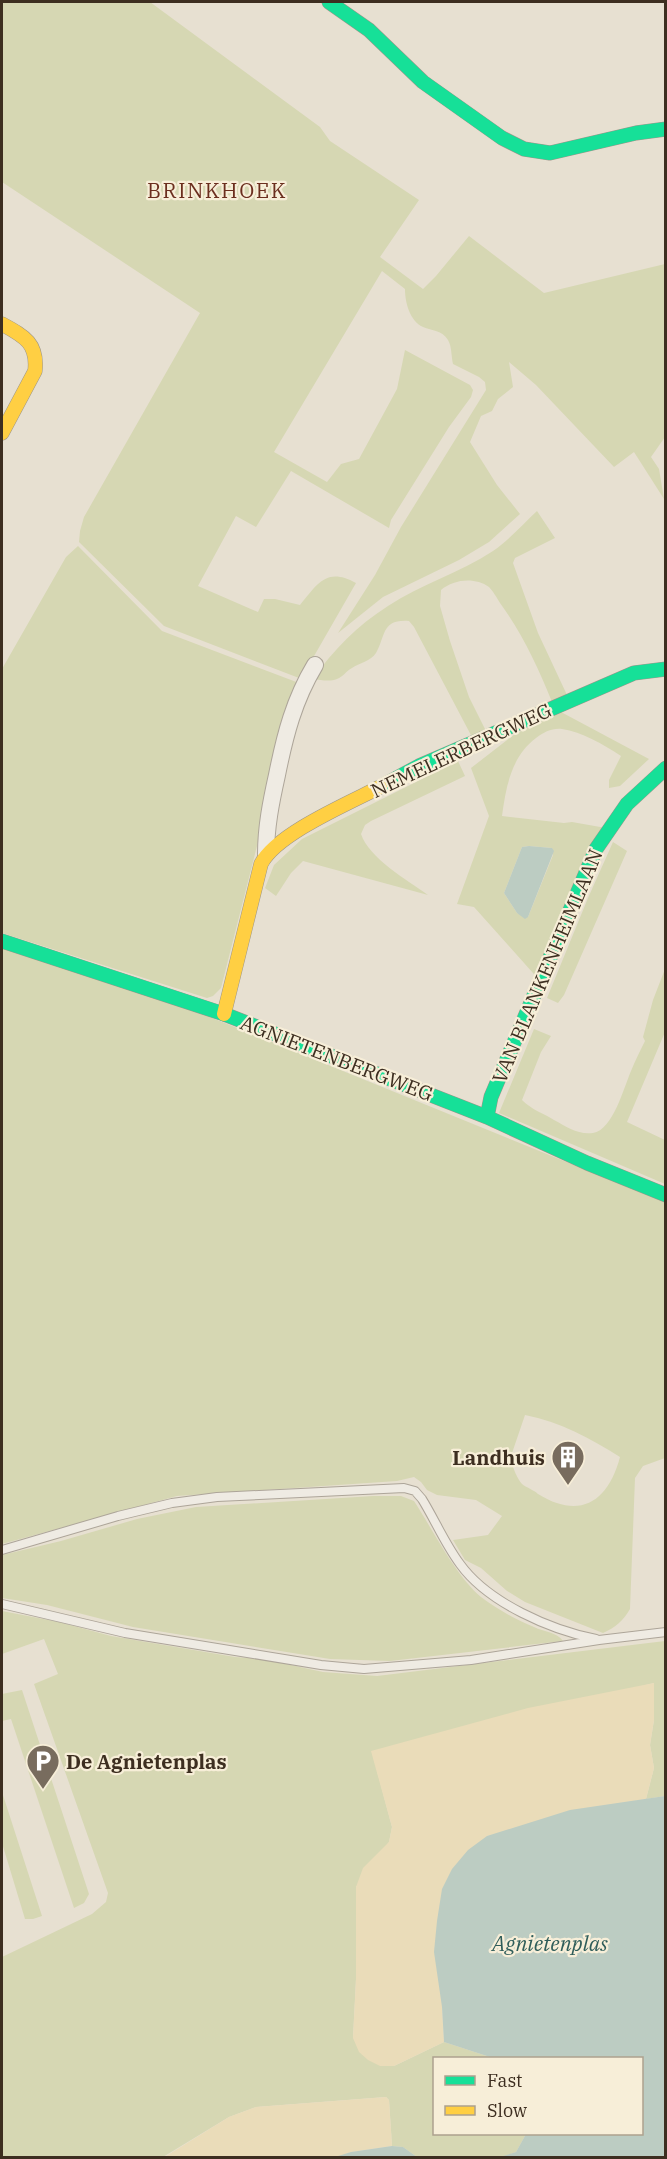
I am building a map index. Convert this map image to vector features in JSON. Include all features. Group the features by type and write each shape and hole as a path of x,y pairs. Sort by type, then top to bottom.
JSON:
{"street":[{"path":"329,2 369,30 423,82 502,138 524,149 550,153 636,133 666,129"},
{"path":"2,324 31,344 36,352 37,362 35,371 2,433"},
{"name":"NEMELERBERGWEG","path":"224,1014 256,877 266,854 266,828 285,735 298,696 315,665"},
{"name":"NEMELERBERGWEG","path":"266,854 286,837 419,766 634,673 666,669"},
{"name":"VAN BLANKENHEIMLAAN","path":"487,1117 491,1097 596,849 627,804 666,768"},
{"name":"AGNIETENBERGWEG","path":"2,941 224,1014 487,1117 666,1195"}],"lane":[{"path":"2,1550 118,1516 172,1503 217,1497 404,1488 415,1491 422,1499 460,1565 500,1600 530,1617 577,1635 599,1640"},
{"path":"2,1604 125,1633 321,1665 364,1669 471,1660 666,1632"}],"green space":[{"path":"2,2 150,2 320,127 330,141 419,200 380,257 423,289 469,236 544,293 665,264 665,437 651,457 659,469 664,499 634,452 614,467 536,385 509,362 513,387 498,399 492,411 481,416 470,442 497,485 520,514 489,542 459,560 383,597 338,633 486,390 485,382 479,377 453,364 446,337 418,324 407,306 405,289 382,271 274,452 327,482 341,464 359,459 397,389 405,350 470,385 473,390 471,397 449,427 391,520 389,528 291,471 256,527 236,516 198,586 258,612 264,599 275,599 300,605 318,584 330,577 346,578 356,583 302,677 299,678 164,626 79,542 80,531 84,517 200,313 2,182"},
{"path":"537,511 555,538 515,558 513,563 538,633 567,695 552,702 529,651 495,595 489,587 471,581 452,583 441,590 440,606 469,697 487,733 473,739 409,621 400,621 389,626 374,656 339,678 328,681 313,679 329,658 366,621 401,598 493,551"},
{"path":"78,546 162,631 299,683 282,727 257,846 221,988 213,996 207,998 2,933 2,669 66,557"},
{"path":"561,712 649,759 620,786 609,788 609,780 621,756 585,736 558,729 548,731 536,738 515,763 505,794 502,816 572,822 606,828 541,982 474,907 457,904 489,816 471,768 515,734","holes":["522,847 552,848 553,855 528,917 517,913 504,893"]},
{"path":"458,761 465,776 371,821 365,825 361,834 365,843 380,860 428,895 303,861 291,873 276,896 265,888 274,865 302,839"},
{"path":"613,842 627,851 564,995 558,1003 547,998"},
{"path":"2,947 183,1006 665,1202 665,1458 643,1466 635,1478 630,1609 622,1620 608,1631 603,1633 525,1602 507,1591 481,1568 465,1560 453,1540 488,1535 502,1516 476,1500 437,1495 427,1490 414,1477 397,1481 177,1496 2,1544","holes":["525,1415 574,1432 620,1457 615,1473 600,1495 579,1506 567,1506 553,1502 520,1482 510,1459"]},
{"path":"665,969 665,1032 627,1122 665,1140 665,1184 499,1113 534,1029 551,1036 541,1052 522,1100 573,1130 593,1133 600,1130 617,1107 645,1041 643,1037 653,1000"},
{"path":"401,1496 414,1501 453,1565 471,1588 500,1610 538,1629 554,1634 563,1641 390,1661 330,1659 133,1627 47,1605 2,1598 2,1555 137,1519 196,1507"},
{"path":"2,1611 59,1622 111,1636 235,1657 263,1659 323,1672 377,1676 665,1641 665,1796 646,1799 654,1768 650,1745 654,1720 654,1683 372,1752 392,1827 389,1842 356,1887 356,1979 353,2038 394,2066 444,2042 490,2057 433,2057 433,2135 525,2135 516,2152 500,2158 417,2157 403,2147 392,2146 389,2100 386,2097 256,2107 229,2117 163,2157 2,2158 2,1957 92,1914 106,1902 108,1893 34,1684 58,1674 44,1639 2,1654"},
{"path":"22,1690 89,1894 84,1903 74,1908 11,1719 2,1721 2,1694"},
{"path":"2,1792 42,1916 33,1919 25,1919 2,1843"}],"sand":[{"path":"654,1683 654,1720 650,1745 654,1768 646,1799 487,1836 442,2007 444,2042 394,2066 380,2066 368,2060 359,2052 353,2038 356,1979 356,1887 363,1868 389,1842 392,1827 371,1751 528,1708"},
{"path":"386,2097 389,2100 392,2146 351,2152 335,2158 163,2158 229,2117 256,2107"}],"water":[{"path":"522,847 552,848 554,851 528,917 525,919 517,913 504,893"},
{"name":"Agnietenplas","path":"665,1796 665,2157 500,2157 516,2152 525,2135 643,2135 643,2057 490,2057 444,2042 442,2007 434,1952 442,1889 452,1869 468,1850 487,1836 570,1810"},
{"path":"392,2146 403,2147 417,2157 335,2157 351,2152"}],"traffic: fast":[{"path":"329,2 369,30 423,82 502,138 524,149 550,153 636,133 666,129"},
{"path":"380,787 419,766 634,673 666,669"},
{"path":"487,1117 491,1097 596,849 627,804 666,768"},
{"path":"2,941 224,1014 487,1117 587,1163 666,1195"}],"traffic: slow":[{"path":"2,324 17,332 28,342 32,347 35,361 35,371 2,433"},
{"path":"224,1014 261,864 269,853 297,831 380,787"}],"place":[{"name":"Landhuis","path":"568,1486"},
{"name":"De Agnietenplas","path":"43,1790"}],"district":[{"name":"BRINKHOEK","path":"217,190"}]}
